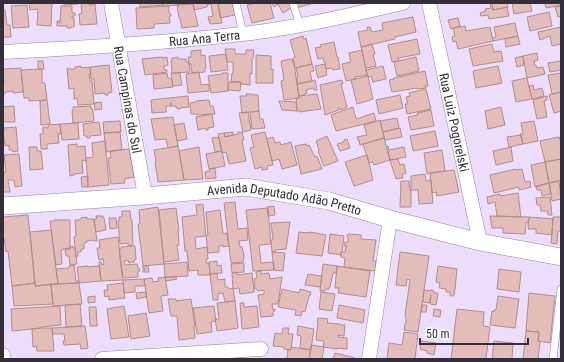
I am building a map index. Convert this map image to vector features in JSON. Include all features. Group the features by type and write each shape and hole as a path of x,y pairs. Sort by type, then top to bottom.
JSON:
{"street":[{"name":"Rua Campinas do Sul","path":"112,3 145,196"},
{"name":"Rua Ana Terra","path":"3,52 118,45 243,34 300,26 403,3"},
{"name":"Rua Luiz Pogorelski","path":"428,3 480,242"},
{"name":"Avenida Deputado Adão Pretto","path":"3,206 246,187 329,201 390,219 480,242 561,257"},
{"path":"369,359 390,219"},
{"path":"102,359 261,349"},
{"path":"3,355 4,359"}],"lane":[{"path":"236,3 243,34"},
{"path":"293,3 300,26"},
{"path":"553,359 561,289"}],"building":[{"path":"29,3 52,3 51,26 37,25 38,9 30,10"},
{"path":"64,3 78,3 78,4 64,5"},
{"path":"81,3 89,3 89,5 95,4 97,24 80,25 79,14 82,13"},
{"path":"140,3 163,3 163,5 140,7"},
{"path":"163,3 180,3 180,5 163,6"},
{"path":"193,3 213,3 207,5 207,7 194,10"},
{"path":"218,3 232,3 235,15 220,18"},
{"path":"218,3 222,23 210,24 208,17 213,16 211,4"},
{"path":"256,3 270,3 274,18 252,23 247,5"},
{"path":"272,3 291,3 293,7 283,13 278,4 274,7"},
{"path":"294,3 310,3 311,4 296,8"},
{"path":"490,3 492,3 493,10 507,7 509,16 489,19 488,15 481,16 480,13 486,11 485,9 491,8"},
{"path":"492,3 507,3 508,7 493,10"},
{"path":"512,3 530,3 532,11 514,14"},
{"path":"545,3 561,3 561,5 546,8"},
{"path":"193,4 198,26 182,28 177,5"},
{"path":"27,5 29,27 13,28 11,6"},
{"path":"61,6 72,6 72,13 75,13 75,16 72,16 72,18 74,18 74,27 67,28 67,26 57,26 57,21 60,23"},
{"path":"169,6 169,13 171,14 169,17 170,23 154,24 154,28 137,29 136,8"},
{"path":"561,6 561,16 558,17 555,7"},
{"path":"3,10 5,10 7,25 10,25 11,37 3,37"},
{"path":"549,12 552,26 530,31 527,17"},
{"path":"413,17 416,32 395,37 395,39 361,47 358,32 368,30 367,27 370,27 372,32 383,30 382,23"},
{"path":"458,18 460,26 451,29 448,20"},
{"path":"515,23 518,36 493,41 492,38 496,37 494,27"},
{"path":"465,26 466,31 490,27 493,41 458,49 456,41 453,42 452,37 455,36 453,28"},
{"path":"561,27 561,44 552,46 550,36 540,40 538,32"},
{"path":"303,36 304,39 306,38 312,64 295,68 293,58 295,57 290,40"},
{"path":"518,36 520,44 506,47 505,39"},
{"path":"417,39 420,54 398,58 399,61 392,62 388,45"},
{"path":"334,42 340,69 326,69 323,58 318,59 315,48 321,47 320,45"},
{"path":"372,44 376,66 366,68 361,47"},
{"path":"492,44 494,52 501,51 503,61 473,66 469,49"},
{"path":"225,49 235,49 235,54 246,54 246,50 254,50 252,59 252,74 250,73 250,85 241,84 241,82 231,82 233,62 227,62"},
{"path":"201,50 201,56 205,55 205,72 192,73 191,64 189,64 188,57 191,57 191,51"},
{"path":"362,50 367,75 355,77 356,79 346,81 342,64 351,62 349,53"},
{"path":"537,53 538,60 534,61 535,66 536,65 537,68 543,67 545,74 527,78 523,56"},
{"path":"226,54 228,70 211,72 209,56"},
{"path":"256,55 271,56 273,83 256,83"},
{"path":"523,56 524,65 517,67 515,58"},
{"path":"167,57 168,65 164,66 164,70 167,70 167,72 145,75 142,59"},
{"path":"178,57 178,59 186,59 186,62 189,62 190,72 172,73 171,60 172,58"},
{"path":"416,57 419,71 397,76 394,62"},
{"path":"292,59 294,63 299,98 284,100 281,81 284,80 281,61"},
{"path":"38,61 43,61 44,69 38,69"},
{"path":"561,61 561,70 550,72 548,63"},
{"path":"312,64 314,71 310,72 312,81 298,84 296,68"},
{"path":"325,64 327,75 318,78 315,66"},
{"path":"109,65 112,92 108,93 108,95 105,95 105,93 95,94 94,79 91,79 90,67"},
{"path":"81,66 81,68 90,67 91,74 89,74 90,81 92,81 94,104 78,105 77,98 74,99 74,88 69,89 67,68 75,69 75,67"},
{"path":"383,66 386,79 373,82 371,76 368,77 366,70"},
{"path":"498,66 502,83 476,88 473,71"},
{"path":"21,68 23,92 13,93 13,91 5,92 5,94 3,94 3,69"},
{"path":"42,69 42,83 45,83 47,100 29,101 29,98 24,98 21,70"},
{"path":"425,71 428,86 425,86 426,88 392,92 389,80"},
{"path":"199,72 201,85 209,84 209,91 188,93 186,74"},
{"path":"167,73 168,78 172,80 173,87 154,89 153,75"},
{"path":"171,73 180,73 182,85 173,86"},
{"path":"228,73 228,91 211,93 208,76"},
{"path":"561,73 561,92 552,94 548,75"},
{"path":"368,76 373,99 357,104 351,80"},
{"path":"527,78 532,99 516,102 512,81"},
{"path":"315,80 317,90 314,90 313,88 306,90 307,93 299,96 297,84"},
{"path":"342,80 343,84 341,84 347,107 341,110 338,108 339,110 325,115 320,85"},
{"path":"229,82 241,82 240,91 228,90"},
{"path":"533,85 534,90 542,88 544,96 532,99 529,86"},
{"path":"426,89 431,109 407,114 405,104 408,104 406,97 410,96 409,93"},
{"path":"561,92 561,111 554,113 549,95"},
{"path":"246,94 258,95 259,111 242,113 240,96 247,96"},
{"path":"317,94 321,109 300,112 297,111 296,98 299,98 299,96"},
{"path":"400,95 403,108 379,114 376,100"},
{"path":"188,96 189,107 178,109 176,106 166,106 166,112 152,113 151,100"},
{"path":"547,96 547,100 544,101 547,117 537,119 533,100"},
{"path":"47,100 50,124 41,125 40,101"},
{"path":"209,100 210,106 213,106 215,114 191,114 190,103"},
{"path":"279,101 296,102 297,111 282,110"},
{"path":"101,102 102,109 95,110 94,103"},
{"path":"14,106 15,122 3,122 3,107"},
{"path":"91,106 94,121 73,123 73,107"},
{"path":"353,107 356,119 374,113 376,121 336,131 331,115"},
{"path":"501,107 505,125 488,129 485,111"},
{"path":"431,110 434,126 411,130 408,117 418,115 417,113"},
{"path":"259,111 260,119 263,119 265,128 252,129 250,112"},
{"path":"248,112 251,130 243,132 239,113"},
{"path":"212,114 214,127 208,128 208,130 205,128 198,130 196,117"},
{"path":"173,117 178,146 168,148 166,139 155,140 151,119"},
{"path":"397,118 399,128 383,132 380,121"},
{"path":"380,120 384,138 360,145 357,137 367,135 364,125"},
{"path":"120,121 121,132 104,133 103,122"},
{"path":"534,121 538,141 523,144 520,134 523,134 521,123"},
{"path":"99,122 101,135 90,136 90,138 84,136 83,124"},
{"path":"78,123 79,139 62,140 60,124"},
{"path":"184,123 187,139 177,141 174,125"},
{"path":"60,124 61,134 58,134 59,143 47,144 47,149 41,149 40,134 43,134 43,127 48,128 48,125"},
{"path":"16,127 18,151 13,152 12,150 9,150 9,145 5,146 3,131 4,128"},
{"path":"400,128 402,137 385,140 383,132"},
{"path":"435,131 438,146 413,151 410,136"},
{"path":"120,132 122,150 106,152 104,133"},
{"path":"233,132 233,135 225,137 224,133"},
{"path":"238,132 242,132 246,161 229,164 226,152 222,153 218,134 224,133 225,137 238,134"},
{"path":"265,132 273,165 267,166 268,169 262,170 262,167 255,169 250,148 254,147 251,135"},
{"path":"521,135 523,144 509,147 507,137"},
{"path":"327,136 338,161 324,166 316,141"},
{"path":"219,137 222,151 215,152 212,138"},
{"path":"273,137 275,143 280,142 281,145 291,142 297,165 282,169 279,159 272,161 267,139"},
{"path":"559,137 561,143 561,159 545,162 540,141"},
{"path":"384,138 390,160 374,165 373,162 369,163 363,144"},
{"path":"347,139 350,148 340,151 337,144 344,142 344,140"},
{"path":"105,141 109,185 88,187 86,158 93,157 92,143"},
{"path":"77,144 77,147 85,146 86,161 82,160 83,173 70,176 68,145"},
{"path":"306,144 307,146 309,145 315,157 317,156 322,169 301,174 295,146"},
{"path":"178,146 184,180 158,182 154,150"},
{"path":"388,146 389,150 404,147 406,157 390,160"},
{"path":"29,147 37,147 37,151 41,151 43,169 30,170"},
{"path":"199,147 203,179 184,180 179,151"},
{"path":"511,147 513,161 496,165 493,151"},
{"path":"129,149 134,177 124,179 125,183 111,184 108,158 111,158 110,151"},
{"path":"442,150 445,171 427,174 424,153"},
{"path":"222,151 225,166 209,169 206,154"},
{"path":"19,154 22,186 15,187 14,180 8,180 10,192 3,192 3,174 6,172 4,155"},
{"path":"367,155 373,180 354,186 345,162"},
{"path":"398,159 400,165 404,164 406,173 402,174 403,178 396,179 390,160"},
{"path":"561,159 561,180 549,183 545,162"},
{"path":"545,162 549,183 535,187 531,165"},
{"path":"215,168 216,178 206,179 205,172"},
{"path":"522,169 525,182 530,181 531,187 519,190 519,187 494,193 490,175"},
{"path":"454,170 459,192 437,196 436,192 432,193 430,173"},
{"path":"425,174 426,181 431,180 433,203 419,204 418,190 411,190 411,176"},
{"path":"88,176 88,187 82,187 81,177"},
{"path":"401,181 409,181 411,190 411,207 400,207"},
{"path":"559,181 561,199 552,201 549,183"},
{"path":"549,183 551,194 542,196 541,190 537,190 536,186"},
{"path":"518,193 521,217 497,216 495,202 488,204 487,197 500,194 500,196"},
{"path":"550,197 552,215 548,215 547,211 541,211 540,205 537,205 536,198"},
{"path":"235,202 238,229 247,228 248,240 239,241 240,247 242,247 243,250 243,262 231,263 224,203"},
{"path":"203,204 206,236 195,237 196,249 207,247 208,259 206,259 206,263 209,263 210,275 198,275 198,270 189,271 187,251 185,251 182,217 197,215 196,205"},
{"path":"274,206 275,215 268,216 267,207"},
{"path":"158,207 164,264 143,266 138,224 140,224 139,210"},
{"path":"176,208 179,230 179,245 177,245 179,260 164,262 159,210"},
{"path":"268,208 271,244 259,245 261,263 273,262 274,270 253,271 246,210"},
{"path":"220,210 223,234 227,233 229,246 219,246 219,252 208,253 206,212"},
{"path":"122,211 130,211 132,220 133,245 128,246 128,243 120,244 118,221 119,217 122,217"},
{"path":"28,215 35,283 12,286 8,251 6,252 3,238 3,217"},
{"path":"96,216 103,216 106,230 96,232 94,219 97,219"},
{"path":"490,216 529,217 528,223 526,222 525,234 503,233 503,228 492,228"},
{"path":"87,217 87,219 94,219 97,241 87,241 84,243 84,249 81,249 81,252 78,252 78,256 76,257 74,237 76,236 75,220"},
{"path":"529,217 553,219 552,235 536,233 536,229 528,229"},
{"path":"553,217 561,217 561,231 558,231 557,244 551,243"},
{"path":"109,218 116,218 117,228 110,229"},
{"path":"70,220 70,248 61,250 62,264 56,265 50,221"},
{"path":"290,222 286,249 275,250 275,252 272,252 271,240 273,240 271,223"},
{"path":"51,230 58,284 35,286 30,232"},
{"path":"299,232 310,232 326,235 322,256 296,253"},
{"path":"330,234 344,236 341,255 328,253"},
{"path":"348,234 361,235 361,239 376,240 373,261 376,261 375,271 344,267 345,258 341,257 341,252 345,252 346,246 344,246 345,242 348,242"},
{"path":"118,237 123,280 101,281 99,262 101,262 102,265 104,264 103,259 99,260 97,248 100,248 99,240"},
{"path":"73,246 73,248 75,248 77,264 70,265 69,256 66,256 65,250 70,249 70,247"},
{"path":"135,246 136,259 134,262 129,263 128,260 124,261 125,265 137,264 140,271 138,271 138,277 125,278 122,275 119,249 121,249 121,247"},
{"path":"272,252 285,253 283,271 274,270"},
{"path":"400,252 429,256 418,332 404,330 406,324 405,315 410,280 407,279 406,286 396,285"},
{"path":"217,261 217,266 221,265 222,273 210,274 209,262"},
{"path":"187,262 188,276 165,277 164,264"},
{"path":"244,263 244,272 232,273 231,264"},
{"path":"323,264 337,266 336,273 333,273 329,289 320,291"},
{"path":"74,265 76,281 79,281 79,283 58,284 56,269 69,268 69,266"},
{"path":"99,266 101,281 79,283 77,267"},
{"path":"143,266 148,266 149,272 143,272 143,270 145,270 144,268 143,269"},
{"path":"337,266 370,271 366,297 338,293 339,288 335,288"},
{"path":"438,266 457,269 455,292 453,296 450,296 450,292 446,292 446,289 439,288 440,283 436,282"},
{"path":"499,269 521,272 519,292 497,289"},
{"path":"261,271 261,274 269,273 270,279 282,277 278,304 272,304 273,310 275,309 273,316 261,317 258,295 264,294 264,290 258,291 255,289 254,279 257,278 256,272"},
{"path":"237,272 237,275 252,273 254,292 240,294 239,288 233,289 232,273"},
{"path":"217,273 218,280 225,279 225,287 228,287 229,289 233,288 235,301 225,302 223,293 218,294 218,300 213,300 210,274"},
{"path":"308,274 322,276 320,287 305,285"},
{"path":"165,277 168,295 161,296 163,311 149,313 144,279 152,278 153,282 159,281 158,278"},
{"path":"165,277 176,277 177,279 166,281"},
{"path":"144,279 145,286 135,286 135,292 124,293 123,280"},
{"path":"35,283 35,286 51,284 53,304 14,306 12,286"},
{"path":"79,283 82,304 53,306 51,284"},
{"path":"123,283 125,298 109,300 109,296 105,297 104,290 108,290 107,285"},
{"path":"282,289 299,293 300,289 311,292 305,312 302,311 301,316 295,315 296,310 278,307"},
{"path":"424,290 432,290 434,293 438,293 436,305 430,304 431,295 429,303 423,302"},
{"path":"146,292 146,297 137,299 136,293"},
{"path":"321,292 335,294 332,311 319,309"},
{"path":"529,293 555,296 550,343 538,341 539,332 526,331"},
{"path":"95,296 95,302 88,303 88,297"},
{"path":"498,296 519,299 515,328 490,325 492,311 494,312 494,310 496,310"},
{"path":"168,299 176,299 176,301 191,299 195,326 195,338 179,340 177,316 171,316"},
{"path":"235,301 238,328 217,331 215,319 219,319 217,303"},
{"path":"240,303 244,303 244,307 257,306 259,327 242,329"},
{"path":"80,304 82,326 66,327 65,305"},
{"path":"339,305 365,310 363,323 337,318"},
{"path":"422,305 427,305 426,312 421,312"},
{"path":"60,306 61,325 12,331 11,309"},
{"path":"124,306 129,337 111,339 107,309"},
{"path":"214,306 216,321 211,322 212,332 197,334 193,308"},
{"path":"89,307 96,307 97,326 90,326"},
{"path":"434,309 441,310 440,317 433,316"},
{"path":"457,309 484,312 483,326 490,327 486,359 451,359"},
{"path":"146,313 150,336 131,339 128,316"},
{"path":"318,318 328,319 327,323 345,325 344,336 338,335 338,337 347,338 347,349 323,347 324,341 316,340"},
{"path":"85,326 88,348 81,349 80,344 64,345 64,334 53,334 52,328"},
{"path":"298,326 314,329 311,350 300,348 301,336 297,335"},
{"path":"52,328 54,351 37,351 36,346 33,347 32,329"},
{"path":"283,328 289,328 288,334 293,334 291,350 284,349 284,347 273,346 275,333 282,334"},
{"path":"526,331 539,332 538,341 540,342 538,359 523,359"},
{"path":"404,332 418,334 415,359 387,359 389,343 402,345"},
{"path":"421,341 436,343 434,355 420,349"},
{"path":"494,341 513,343 512,359 492,359"},
{"path":"311,345 324,347 322,359 309,359"},
{"path":"291,347 311,350 309,359 287,359 288,349 291,350"},
{"path":"335,353 355,358 355,359 333,359"}]}
